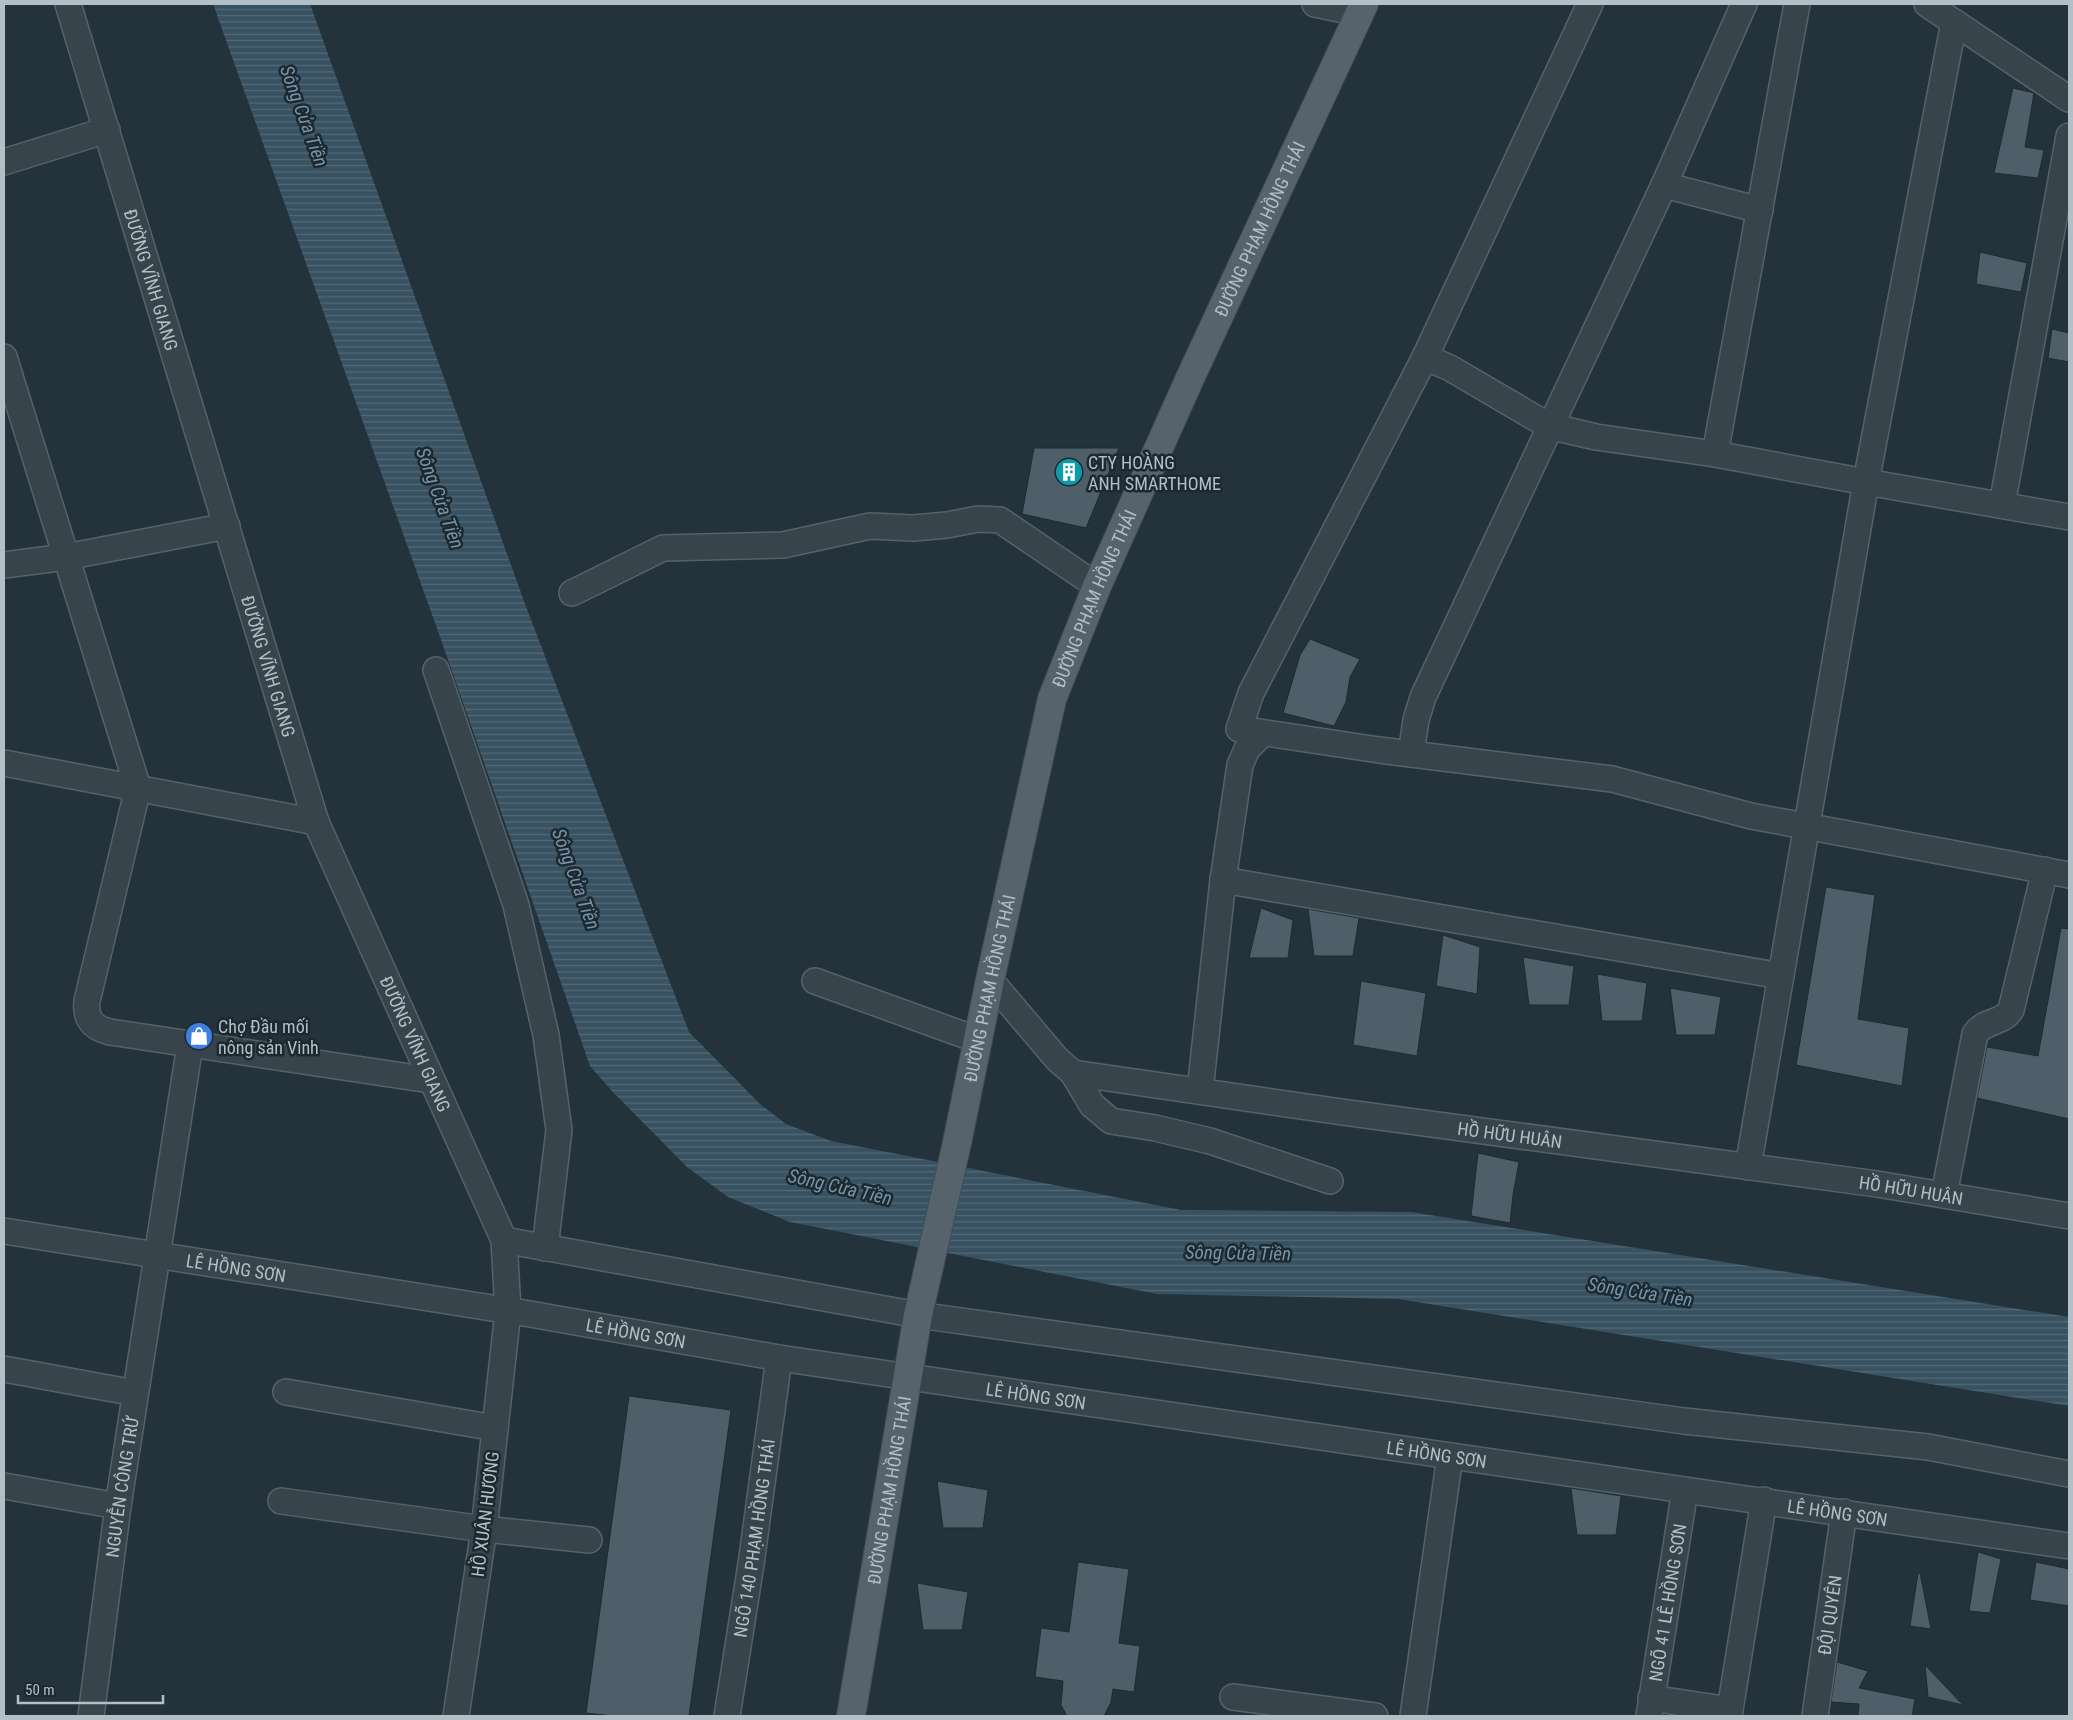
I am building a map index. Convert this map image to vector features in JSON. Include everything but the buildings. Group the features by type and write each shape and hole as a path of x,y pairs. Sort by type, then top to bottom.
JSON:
{"main road":[{"name":"ĐƯỜNG PHẠM HỒNG THÁI","path":"851,1716 918,1314 957,1143 990,980 1052,699 1097,586 1195,366 1362,9"}],"street":[{"name":"ĐƯỜNG VĨNH GIANG","path":"68,4 316,822 430,1080 504,1240 508,1311"},
{"path":"1315,4 1362,9"},
{"path":"1590,4 1424,357 1251,693 1239,729 1411,754 1612,779 1752,816 2069,875"},
{"path":"1411,754 1416,720 1423,697 1664,185 1744,4"},
{"path":"1715,454 1797,4"},
{"path":"1927,4 2069,99"},
{"path":"1748,1167 1866,482 1954,22"},
{"path":"4,162 107,130"},
{"path":"2002,504 2069,136"},
{"path":"1664,185 1760,210"},
{"path":"4,357 138,788 87,1001 87,1015 94,1026 102,1030 190,1045 430,1080"},
{"path":"1424,357 1450,368 1549,426 1596,437 1715,454 2069,517"},
{"path":"572,592 663,548 783,545 870,526 914,528 947,525 978,519 1000,520 1097,586"},
{"path":"4,565 66,557 226,526"},
{"path":"436,670 516,905 546,1035 559,1130 545,1248"},
{"path":"1200,1091 1223,880 1240,765 1248,750 1263,733"},
{"path":"4,763 316,822"},
{"path":"1944,1195 1975,1034 1981,1026 2001,1019 2011,1010 2045,870"},
{"path":"1223,880 1781,976"},
{"path":"815,980 978,1040"},
{"path":"990,980 1057,1059 1073,1073 1092,1105 1111,1121 1210,1140 1330,1181"},
{"name":"NGUYỄN CÔNG TRỨ","path":"91,1716 118,1506 155,1256 190,1045"},
{"name":"HỒ HỮU HUÂN","path":"1073,1073 1352,1114 1877,1184 2069,1216"},
{"name":"LÊ HỒNG SƠN","path":"4,1231 508,1311 780,1358 1764,1500 2069,1546"},
{"path":"504,1240 918,1314 1684,1421 1928,1447 2069,1474"},
{"name":"HỒ XUÂN HƯƠNG","path":"456,1716 484,1529 508,1311"},
{"name":"NGÕ 140 PHẠM HỒNG THÁI","path":"727,1716 780,1358"},
{"path":"4,1370 135,1393"},
{"path":"286,1392 496,1428"},
{"path":"1413,1716 1450,1456"},
{"path":"4,1486 118,1506"},
{"name":"NGÕ 41 LÊ HỒNG SƠN","path":"1650,1707 1685,1490"},
{"path":"1650,1707 1729,1713 1764,1500"},
{"path":"281,1501 484,1529 589,1540"},
{"name":"ĐỘI QUYÊN","path":"1815,1716 1844,1512"},
{"path":"1233,1697 1375,1716"}],"water":[{"name":"Sông Cửa Tiền","path":"213,4 310,4 525,604 689,1032 760,1104 786,1124 831,1141 1181,1210 1411,1212 2069,1317 2069,1406 1398,1299 1157,1294 790,1222 728,1197 687,1167 590,1066 439,634"}],"place":[{"name":"CTY HOÀNG ANH SMARTHOME","path":"1069,472"},
{"name":"Chợ Đầu mối nông sản Vinh","path":"199,1036"}]}
